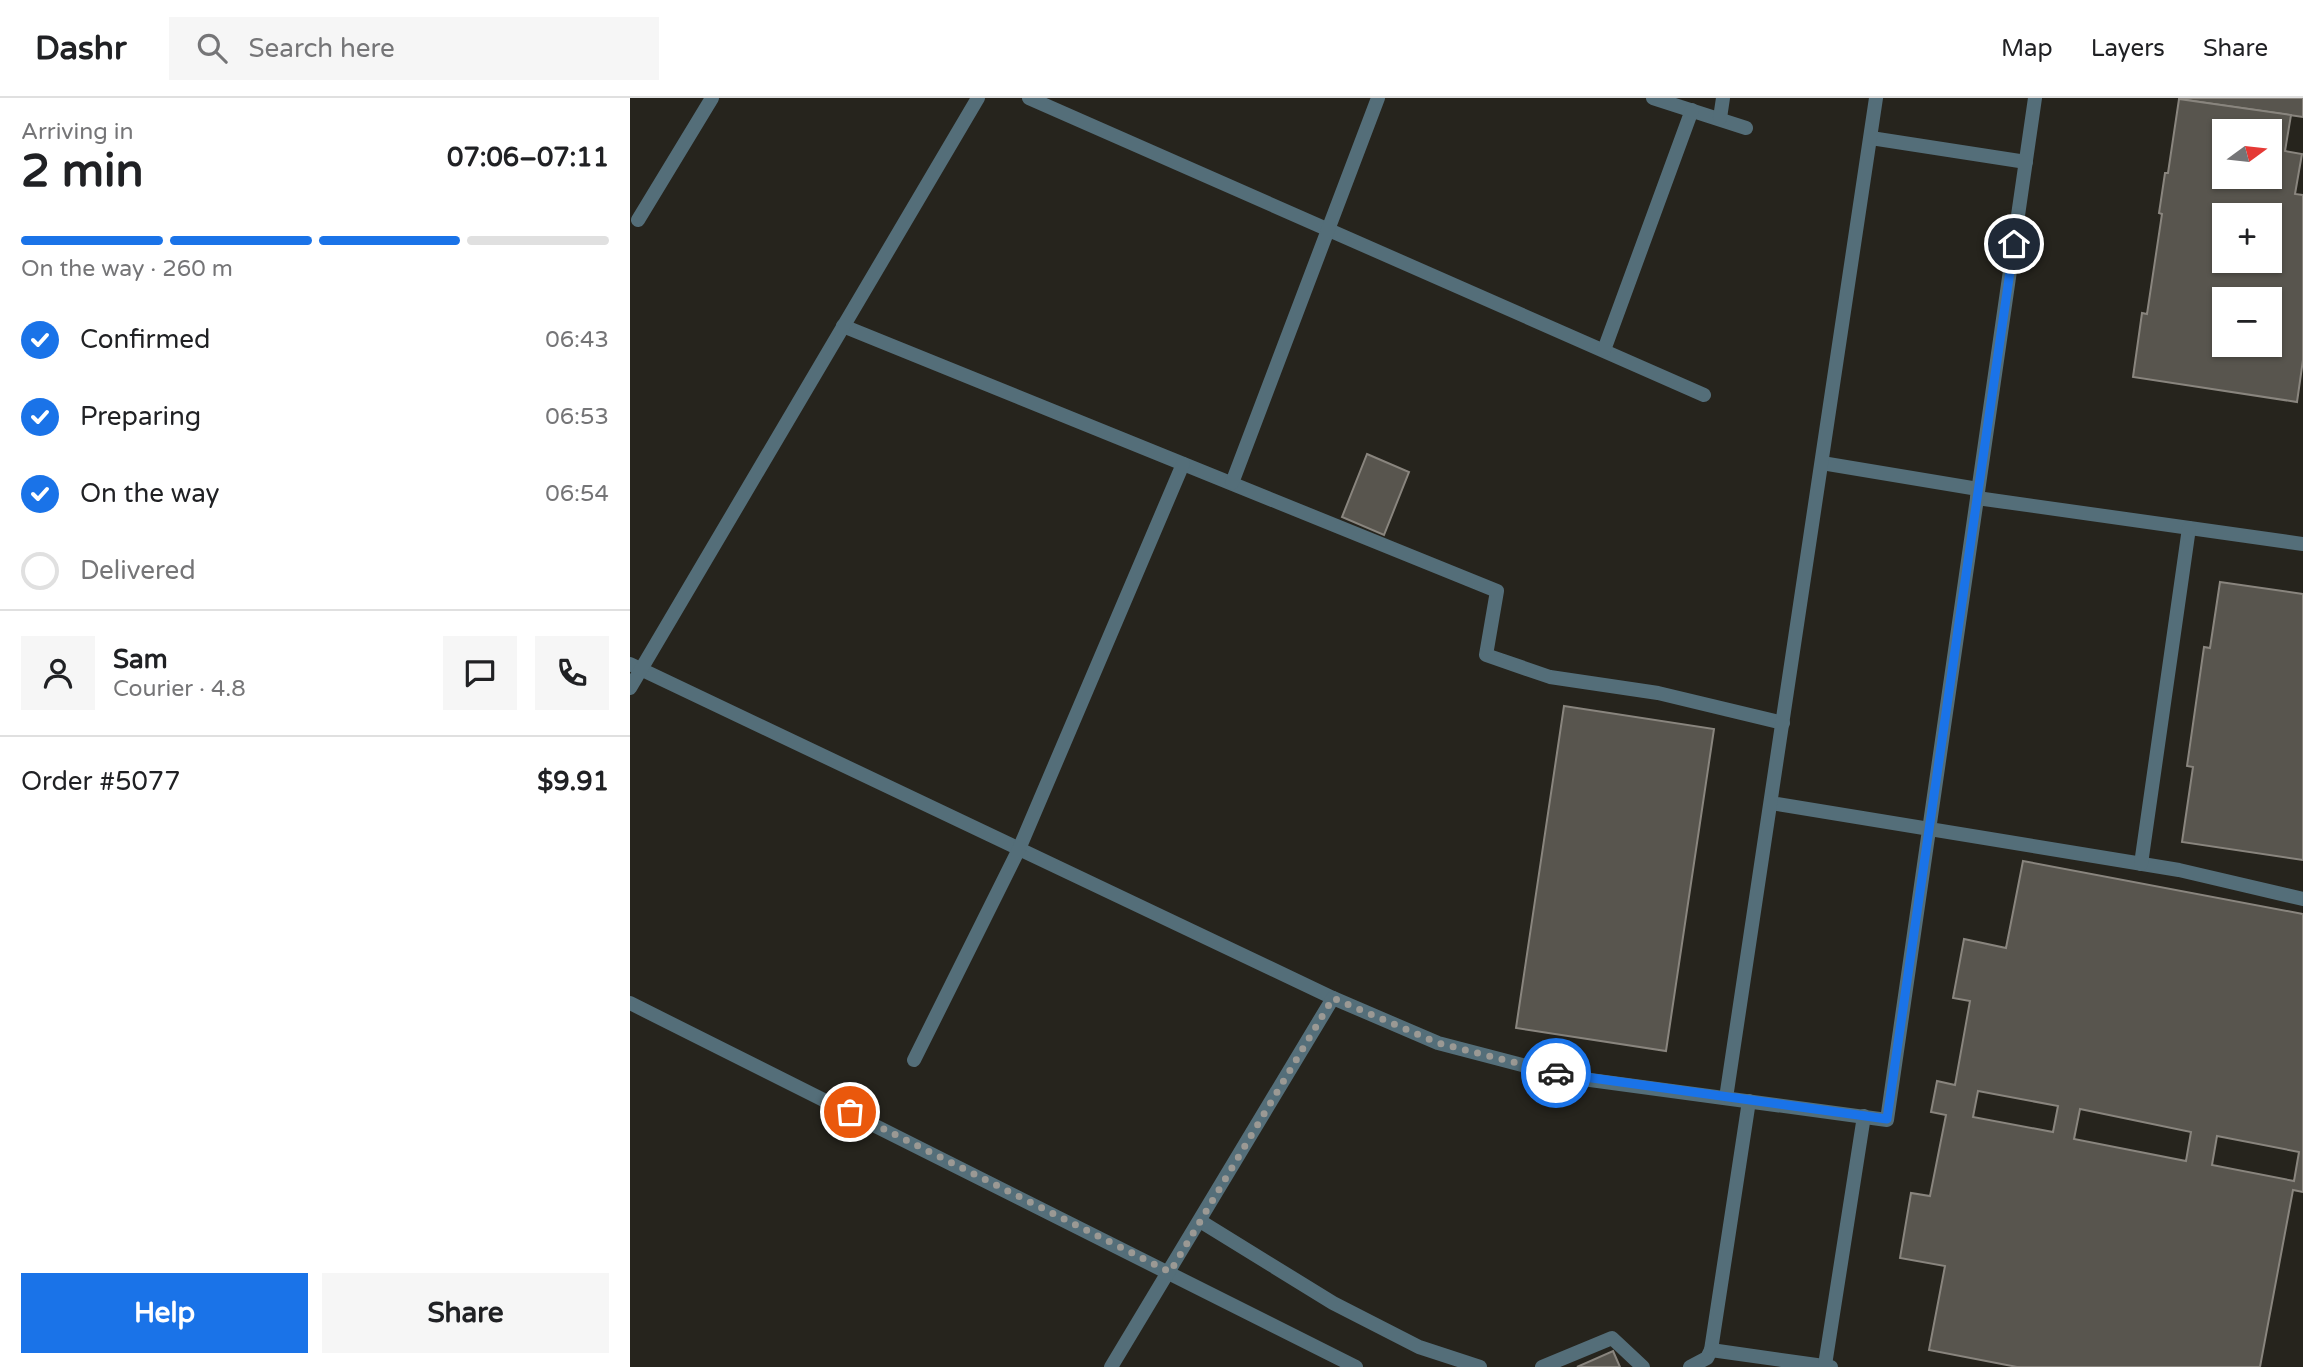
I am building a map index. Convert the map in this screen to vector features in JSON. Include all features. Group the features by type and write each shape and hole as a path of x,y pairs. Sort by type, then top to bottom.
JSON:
{"lane":[{"path":"638,220 712,98"},
{"path":"630,688 636,667 978,98"},
{"path":"1029,98 1704,395"},
{"path":"1233,484 1378,98"},
{"path":"1720,118 1723,98"},
{"path":"1726,1098 1876,98"},
{"path":"636,667 1333,998 1438,1043 1568,1077 1887,1119 2035,98"},
{"path":"1657,99 1746,128"},
{"path":"1604,350 1692,110"},
{"path":"1871,138 2026,162"},
{"path":"843,326 1497,591 1486,655 1550,677 1658,693 1783,723"},
{"path":"1822,463 1978,493 2189,527 2303,541"},
{"path":"914,1060 1018,849 1183,464"},
{"path":"2141,864 2189,527"},
{"path":"1771,803 2141,864 2303,899"},
{"path":"1111,1367 1333,998"},
{"path":"630,1003 1356,1367"},
{"path":"1690,1367 1706,1358 1712,1350 1749,1101"},
{"path":"1712,1350 1828,1366 1864,1116"},
{"path":"1200,1221 1333,1303 1419,1347 1480,1367"},
{"path":"1542,1367 1612,1338 1643,1367"}],"building":[{"path":"2179,98 2303,98 2303,117 2179,99"},
{"path":"2179,99 2291,115 2285,151 2302,154 2295,194 2303,195 2303,360 2297,402 2133,377 2142,313 2147,314 2162,214 2159,213 2165,173 2168,173"},
{"path":"1367,454 1409,472 1384,535 1342,517"},
{"path":"2220,582 2303,594 2303,860 2182,842 2193,767 2187,766 2204,647 2210,648"},
{"path":"1564,706 1714,729 1666,1051 1516,1028"},
{"path":"2023,861 2303,914 2303,1192 2293,1190 2260,1367 2017,1367 1929,1350 1945,1266 1900,1258 1911,1193 1930,1196 1946,1115 1931,1112 1937,1081 1955,1085 1970,1001 1953,998 1964,939 2006,948","holes":["1978,1091 2058,1106 2053,1132 1973,1117","2080,1109 2191,1132 2186,1161 2074,1139","2217,1136 2299,1152 2294,1181 2212,1165"]},
{"path":"1613,1351 1620,1367 1577,1367"}],"way so far":[{"path":"850,1112 1170,1272 1333,998 1438,1043 1556,1073"}],"route":[{"path":"1556,1073 1568,1077 1887,1119 2014,244"}]}
